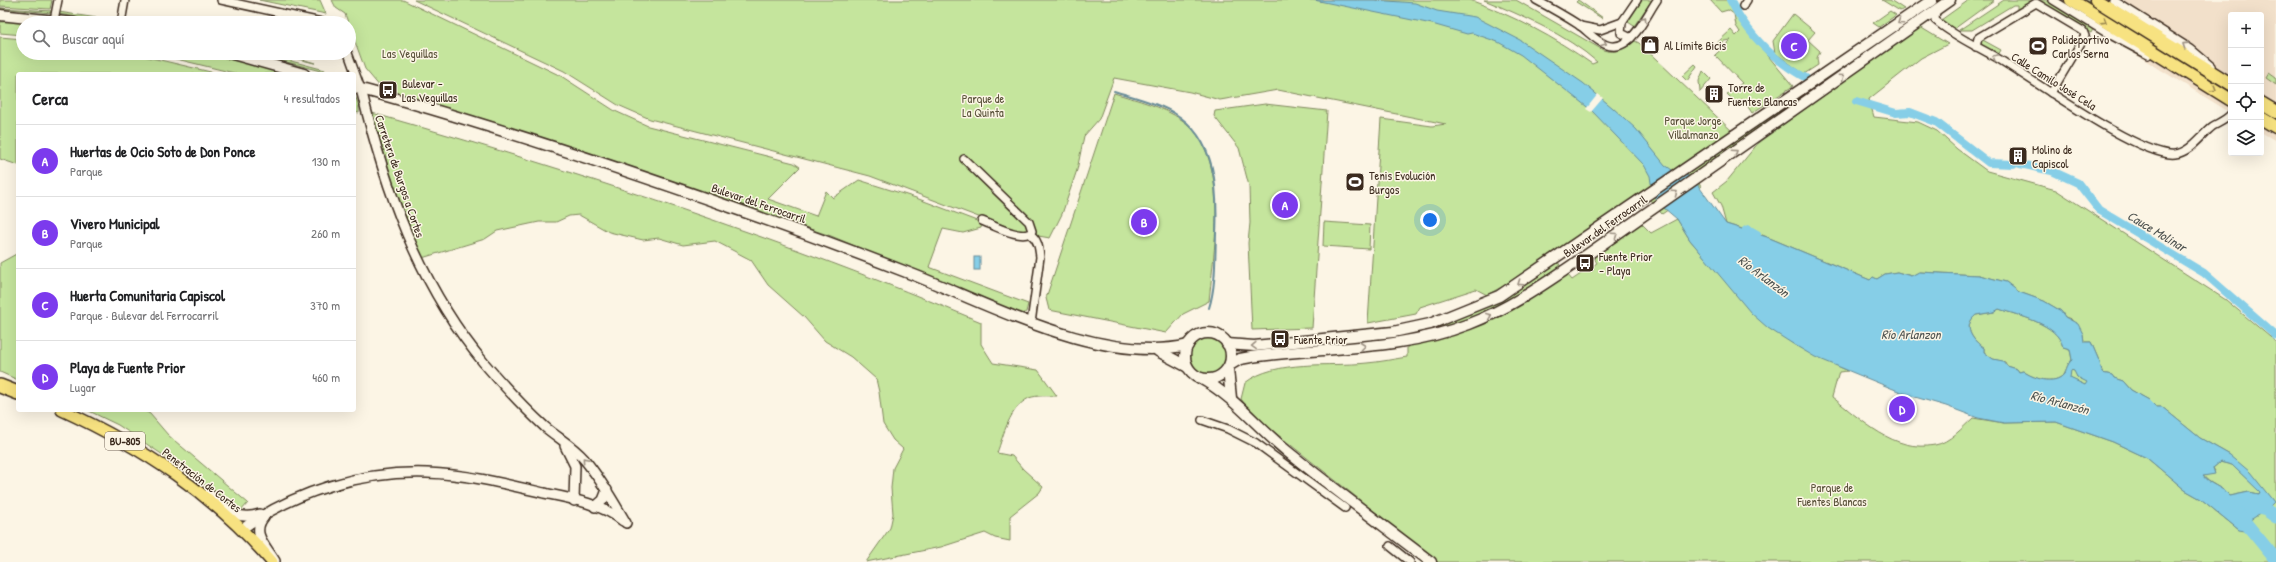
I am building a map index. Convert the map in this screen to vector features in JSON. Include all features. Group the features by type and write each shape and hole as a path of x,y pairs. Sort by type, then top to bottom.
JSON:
{"highway":[{"path":"2071,0 2228,98"},
{"path":"2096,0 2228,82"},
{"path":"2264,105 2276,112"},
{"path":"2264,120 2276,127"},
{"path":"0,388 16,393"}],"main road":[{"name":"Bulevar del Ferrocarril","path":"1228,344 1250,347 1393,332 1437,322 1499,296 1932,0"},
{"name":"Bulevar del Ferrocarril","path":"1229,367 1240,359 1256,356 1395,342 1447,332 1497,312 1529,294 1647,213 1950,0"},
{"path":"0,16 16,16"},
{"path":"254,60 297,72"},
{"name":"Bulevar del Ferrocarril","path":"357,88 516,136 736,208 916,276 1031,323 1092,340 1152,350 1169,355 1186,366"},
{"path":"1231,398 1229,367 1231,354 1228,344 1218,336 1206,333 1194,338 1188,345 1185,354 1186,366 1191,372 1219,388 1231,398 1248,417 1288,452 1431,562"},
{"name":"Bulevar del Ferrocarril","path":"1152,350 1188,345"},
{"path":"1200,378 1215,379 1229,367"},
{"name":"Penetración de Cortes","path":"66,412 129,444 184,480 224,512 242,529 272,562"}],"street":[{"path":"55,16 58,0"},
{"path":"122,16 125,0"},
{"path":"221,0 248,3 299,16"},
{"path":"1536,0 1580,26 1598,41 1611,46 1622,44 1631,38 1657,0"},
{"path":"1631,38 1621,33 1622,22 1637,0"},
{"path":"2053,0 2105,32 2166,65 2189,74"},
{"path":"2113,0 2191,49 2228,82"},
{"path":"1976,47 1978,38 2036,3 2083,31 2084,38 2051,93"},
{"name":"Calle Camilo José Cela","path":"1936,10 1935,20 1957,38 1976,47 2029,78 2069,105 2158,153 2175,154 2187,150 2228,116"},
{"path":"1580,26 1600,30 1622,22"},
{"path":"350,60 353,72"},
{"name":"Carretera de Burgos a Cortes","path":"242,529 269,511 299,496 343,483 375,476 415,472 448,474 557,496 613,514 626,523 607,490 584,459 537,419 484,363 459,331 439,301 410,244 396,210 357,88"},
{"path":"964,159 1029,222 1032,227 1030,234"},
{"path":"982,221 1020,236 1030,234 1035,237 1039,246 1040,257 1031,323"},
{"path":"1202,420 1235,432 1256,443 1345,508"},
{"name":"Carretera de Burgos a Cortes","path":"556,436 573,458 575,470 573,485 574,501"},
{"name":"Carretera de Burgos a Cortes","path":"184,480 206,491 237,515 249,518 269,511"},
{"path":"557,496 573,485"},
{"path":"595,507 603,500 607,490"},
{"path":"269,511 260,521 258,533 276,562"},
{"path":"1390,546 1410,562"}],"shaded area":[{"path":"2047,0 2276,0 2276,141 2264,134 2264,12 2228,12 2228,111"}],"green space":[{"path":"0,0 52,0 50,9 0,6"},
{"path":"259,0 320,0 326,14"},
{"name":"Las Veguillas","path":"332,0 403,0 561,76 615,111 648,126 794,163 800,167 768,199 816,216 826,191 833,198 859,180 916,198 982,223 981,228 963,233 943,229 929,267 1028,304 1026,312 1019,314 831,236 512,130 405,98 381,88 365,69 356,44 356,16 346,16 336,8"},
{"path":"414,0 1470,0 1533,28 1592,64 1597,62 1558,34 1513,12 1484,0 1516,0 1603,50 1617,51 1635,41 1639,43 1733,132 1687,162 1743,135 1911,22 1694,174 1701,187 1662,214 1643,192 1507,284 1487,295 1476,289 1420,307 1416,314 1368,323 1381,119 1432,126 1446,124 1278,90 1220,100 1190,92 1114,78 1099,119 1084,136 1077,170 1062,214 1050,238 1021,233 870,176 650,119 618,105 564,71"},
{"path":"1578,0 1603,18 1603,19 1576,2"},
{"path":"1642,0 1652,0 1634,26 1628,22"},
{"path":"1710,0 1727,0 1745,28 1793,86 1752,113 1743,99 1736,103 1727,94 1742,83 1715,55 1731,40 1724,41 1721,46 1718,42 1731,30 1736,36 1740,32 1736,26 1734,14 1728,10 1721,12"},
{"path":"1882,0 1890,0 1904,9 1900,11"},
{"path":"1969,0 1994,0 1954,29 1941,20"},
{"path":"2004,0 2046,0 2093,29 2091,33 2037,1 2017,11 2017,5 2013,5 1972,30 1959,30"},
{"path":"2081,0 2086,0 2228,88 2228,92"},
{"path":"0,8 52,11 52,13"},
{"path":"1890,11 1896,15 1879,27 1873,23"},
{"path":"59,12 84,16 71,16 58,14"},
{"path":"1793,14 1815,32 1808,40 1820,51 1817,58 1818,65 1804,74 1775,53 1773,41"},
{"path":"16,21 16,34 0,33 0,22"},
{"name":"Parque de Fuentes Blancas","path":"1920,27 1948,44 1921,58 1869,99 1874,117 1918,122 1937,131 1957,149 1987,171 2056,190 2226,300 2276,342 2276,562 1438,562 1253,415 1241,399 1245,383 1257,375 1272,370 1287,367 1372,363 1407,357 1407,346 1429,341 1470,327 1510,309 1567,274 1572,280 1597,263 1592,255 1640,222 1651,233 1677,219 1690,240 1723,278 1793,344 1848,371 1839,372 1832,397 1879,433 1906,444 1920,446 1940,444 1956,434 1973,418 2004,423 2056,422 2113,442 2147,458 2185,490 2201,499 2239,530 2274,502 2230,455 2200,438 2162,407 2156,407 2149,400 2131,390 2123,381 2114,378 2112,375 2102,373 2100,363 2091,342 2084,342 2083,334 2071,319 2065,317 2061,311 2044,301 2019,292 2006,282 1979,275 1919,272 1912,276 1897,272 1885,274 1877,279 1873,277 1870,280 1748,229 1746,230 1726,224 1721,206 1713,192 1727,181 1759,142"},
{"path":"0,37 16,38 16,60 160,60 211,72 16,72 16,164 0,159"},
{"path":"1981,39 2001,50 1998,55 1980,45"},
{"path":"181,60 237,60 283,72 230,72"},
{"path":"279,60 287,60 325,70 324,72"},
{"path":"1695,64 1697,66 1687,81 1682,76"},
{"path":"1703,71 1711,79 1700,92 1699,81"},
{"path":"2269,73 2276,78 2276,85 2266,78"},
{"path":"1114,93 1158,107 1182,120 1197,135 1208,155 1216,204 1216,230 1209,301 1183,314 1166,333 1049,310 1046,298"},
{"path":"356,98 359,106 359,113 356,112"},
{"path":"1265,104 1327,111 1312,328 1252,330 1248,243 1250,223 1249,186 1239,148 1214,116 1215,111"},
{"path":"372,113 526,159 680,208 831,263 981,322 981,344 993,363 1038,370 1057,396 1035,396 1022,402 1008,422 997,453 1012,456 1023,469 1043,487 1039,493 1010,516 1010,541 995,538 985,533 941,547 866,562 890,528 893,514 891,488 893,468 903,449 893,440 883,424 876,379 851,357 825,341 804,317 768,285 751,260 715,241 683,245 659,238 643,240 609,232 579,215 569,216 556,222 539,222 497,231 485,239 422,258 393,183"},
{"path":"1324,222 1370,225 1369,249 1323,246"},
{"path":"16,254 16,379 0,372 0,263"},
{"path":"1558,262 1561,267 1515,296 1479,315 1441,328 1416,335 1364,343 1260,352 1260,350 1429,328 1464,316 1496,301 1528,283"},
{"path":"1999,309 2045,326 2059,339 2063,347 2070,349 2072,360 2060,378 2055,380 2044,380 2023,371 2019,372 2017,369 2007,366 2005,362 1993,359 1984,352 1984,348 1970,333 1970,324 1976,315 1994,312"},
{"path":"1208,337 1221,343 1227,356 1221,369 1208,375 1195,369 1189,356 1195,343"},
{"path":"2071,370 2075,371 2077,377 2088,382 2085,385 2069,378"},
{"path":"91,412 146,412 150,414 168,435 248,503 240,512 187,471 118,425"},
{"path":"2220,462 2232,465 2260,491 2259,494 2249,492 2230,496 2224,490 2208,481 2203,475 2215,471 2213,468"}],"water":[{"name":"Río Arlanzon","path":"1314,0 1374,0 1415,3 1437,11 1475,17 1520,40 1583,83 1613,108 1636,129 1665,165 1675,172 1692,177 1726,224 1767,237 1870,280 1873,277 1877,279 1885,274 1897,272 1911,276 1919,272 1979,275 2006,282 2019,292 2044,301 2061,311 2065,317 2078,324 2083,334 2084,342 2091,342 2100,363 2102,373 2112,375 2114,378 2123,381 2131,390 2149,400 2156,407 2162,407 2200,438 2230,455 2250,472 2274,502 2266,510 2247,522 2245,531 2239,530 2201,499 2185,490 2147,458 2113,442 2056,422 2004,423 1978,418 1946,406 1908,395 1815,357 1768,328 1751,313 1690,240 1677,219 1664,208 1659,200 1653,197 1650,176 1644,165 1591,110 1521,55 1498,42 1472,33 1467,34 1432,24","holes":["1999,309 2045,326 2053,332 2063,347 2070,349 2072,360 2060,378 2055,380 2044,380 2023,371 2019,372 2017,369 2007,366 2003,361 1993,359 1984,352 1984,348 1970,333 1970,324 1976,315 1994,312","2071,370 2074,371 2077,377 2087,382 2085,385 2070,378","2220,462 2232,465 2260,492 2259,494 2249,492 2230,496 2224,490 2208,481 2203,476 2215,474 2213,468"]},
{"path":"974,257 980,257 980,270 974,270"}],"pier":[{"path":"1598,94 1603,98 1591,112 1586,109"}],"waterway":[{"name":"Cauce Molinar","path":"1730,0 1745,24 1762,45 1782,63 1806,78"},
{"path":"1114,91 1152,103 1174,113 1188,124 1199,137 1207,151 1215,184 1217,218 1215,272 1209,308"},
{"name":"Cauce Molinar","path":"1856,101 1896,113 1910,112 1936,122 1989,163 2013,164"},
{"name":"Cauce Molinar","path":"2020,164 2052,171 2078,183 2099,210 2204,273 2276,336"},
{"path":"1746,230 1748,229 1757,234"},
{"name":"Río Arlanzón","path":"2250,506 2266,510 2276,517"},
{"name":"Río Arlanzón","path":"2235,510 2276,560"}],"place":[{"name":"Al Límite Bicis","path":"1650,45"},
{"name":"Huerta Comunitaria Capiscol","path":"1794,46"},
{"name":"Polideportivo Carlos Serna","path":"2038,46"},
{"name":"Bulevar – Las Veguillas","path":"388,90"},
{"name":"Torre de Fuentes Blancas","path":"1714,94"},
{"name":"Molino de Capiscol","path":"2018,156"},
{"name":"Tenis Evolución Burgos","path":"1355,182"},
{"name":"Huertas de Ocio Soto de Don Ponce","path":"1285,205"},
{"name":"Vivero Municipal","path":"1144,222"},
{"name":"Fuente Prior – Playa","path":"1585,263"},
{"name":"Fuente Prior","path":"1280,339"},
{"name":"Playa de Fuente Prior","path":"1902,409"}],"park label":[{"name":"Parque de La Quinta","path":"983,105"},
{"name":"Parque Jorge Villalmanzo","path":"1693,127"}]}
